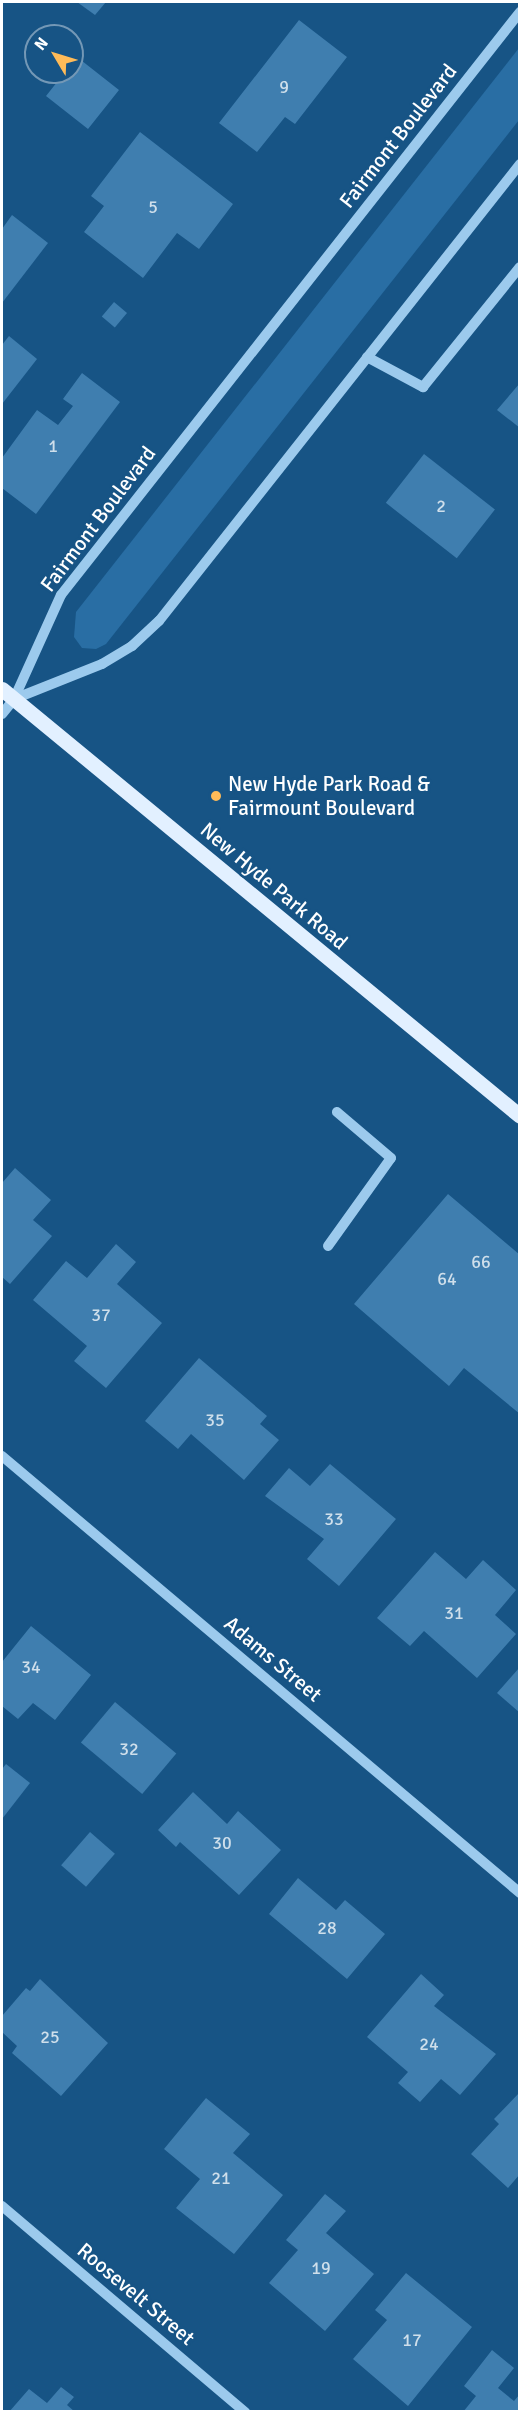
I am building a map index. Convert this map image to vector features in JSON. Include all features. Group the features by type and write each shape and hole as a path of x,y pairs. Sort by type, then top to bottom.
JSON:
{"main road":[{"name":"New Hyde Park Road","path":"2,688 519,1116"}],"street":[{"name":"Fairmont Boulevard","path":"2,714 14,699 61,595 519,12"},
{"path":"14,699 102,664 132,645 159,621 519,164"},
{"path":"367,357 423,387 519,267"},
{"path":"328,1246 392,1158 337,1112"},
{"name":"Adams Street","path":"2,1456 519,1893"},
{"name":"Roosevelt Street","path":"2,2206 245,2412"}],"shaded area":[{"path":"519,48 519,120 106,644 96,649 82,648 74,637 76,612"}],"building":[{"path":"77,2 106,2 95,15"},
{"path":"299,20 347,57 295,124 285,117 257,152 219,123"},
{"path":"84,62 119,90 88,129 46,96 56,84 84,84"},
{"path":"140,132 233,204 199,249 177,233 143,278 84,232 104,206 91,196"},
{"path":"12,215 48,243 2,303 2,229"},
{"path":"114,302 127,313 115,327 102,317"},
{"path":"9,336 37,359 2,404 2,345"},
{"path":"82,373 120,402 36,514 2,488 2,458 37,410 58,425 73,406 63,399"},
{"path":"520,383 520,428 497,410"},
{"path":"424,454 495,509 457,558 386,503"},
{"path":"15,1168 51,1200 33,1220 52,1236 10,1284 2,1277 2,1183"},
{"path":"448,1194 520,1255 520,1414 464,1368 449,1386 354,1304"},
{"path":"116,1244 136,1262 117,1284 162,1323 106,1388 74,1361 87,1346 33,1300 66,1261 87,1278"},
{"path":"199,1358 267,1416 260,1424 279,1440 244,1480 191,1434 178,1449 145,1421"},
{"path":"330,1464 396,1519 339,1586 307,1559 324,1539 265,1496 289,1468 310,1486"},
{"path":"435,1552 466,1579 483,1560 516,1590 495,1615 516,1634 477,1678 424,1631 410,1646 377,1618"},
{"path":"31,1626 91,1675 55,1720 33,1703 18,1719 2,1706 2,1662"},
{"path":"520,1667 520,1713 497,1693"},
{"path":"115,1702 176,1753 142,1794 81,1743"},
{"path":"6,1764 30,1783 2,1819 2,1769"},
{"path":"193,1792 227,1824 238,1811 281,1850 239,1895 180,1842 176,1847 158,1830"},
{"path":"90,1832 115,1854 86,1887 61,1865"},
{"path":"298,1878 336,1910 345,1900 385,1934 347,1979 269,1914"},
{"path":"421,1974 444,1995 434,2006 496,2054 460,2095 441,2079 420,2102 398,2083 408,2072 367,2037"},
{"path":"40,1979 108,2043 61,2096 12,2053 17,2046 2,2032 2,2016 26,1988 30,1991"},
{"path":"520,2092 520,2174 508,2188 471,2154 499,2124 494,2119"},
{"path":"206,2098 250,2134 233,2153 283,2195 234,2254 176,2208 200,2179 164,2149"},
{"path":"325,2194 346,2211 326,2233 374,2274 325,2331 269,2283 298,2250 286,2240"},
{"path":"406,2273 472,2327 408,2406 353,2359 387,2320 375,2310"},
{"path":"492,2350 514,2368 498,2388 514,2401 520,2394 520,2412 463,2412 476,2396 464,2386"},
{"path":"61,2387 74,2397 67,2405 75,2412 9,2412 29,2389 47,2403"}],"place":[{"name":"New Hyde Park Road & Fairmount Boulevard","path":"216,796"}]}
